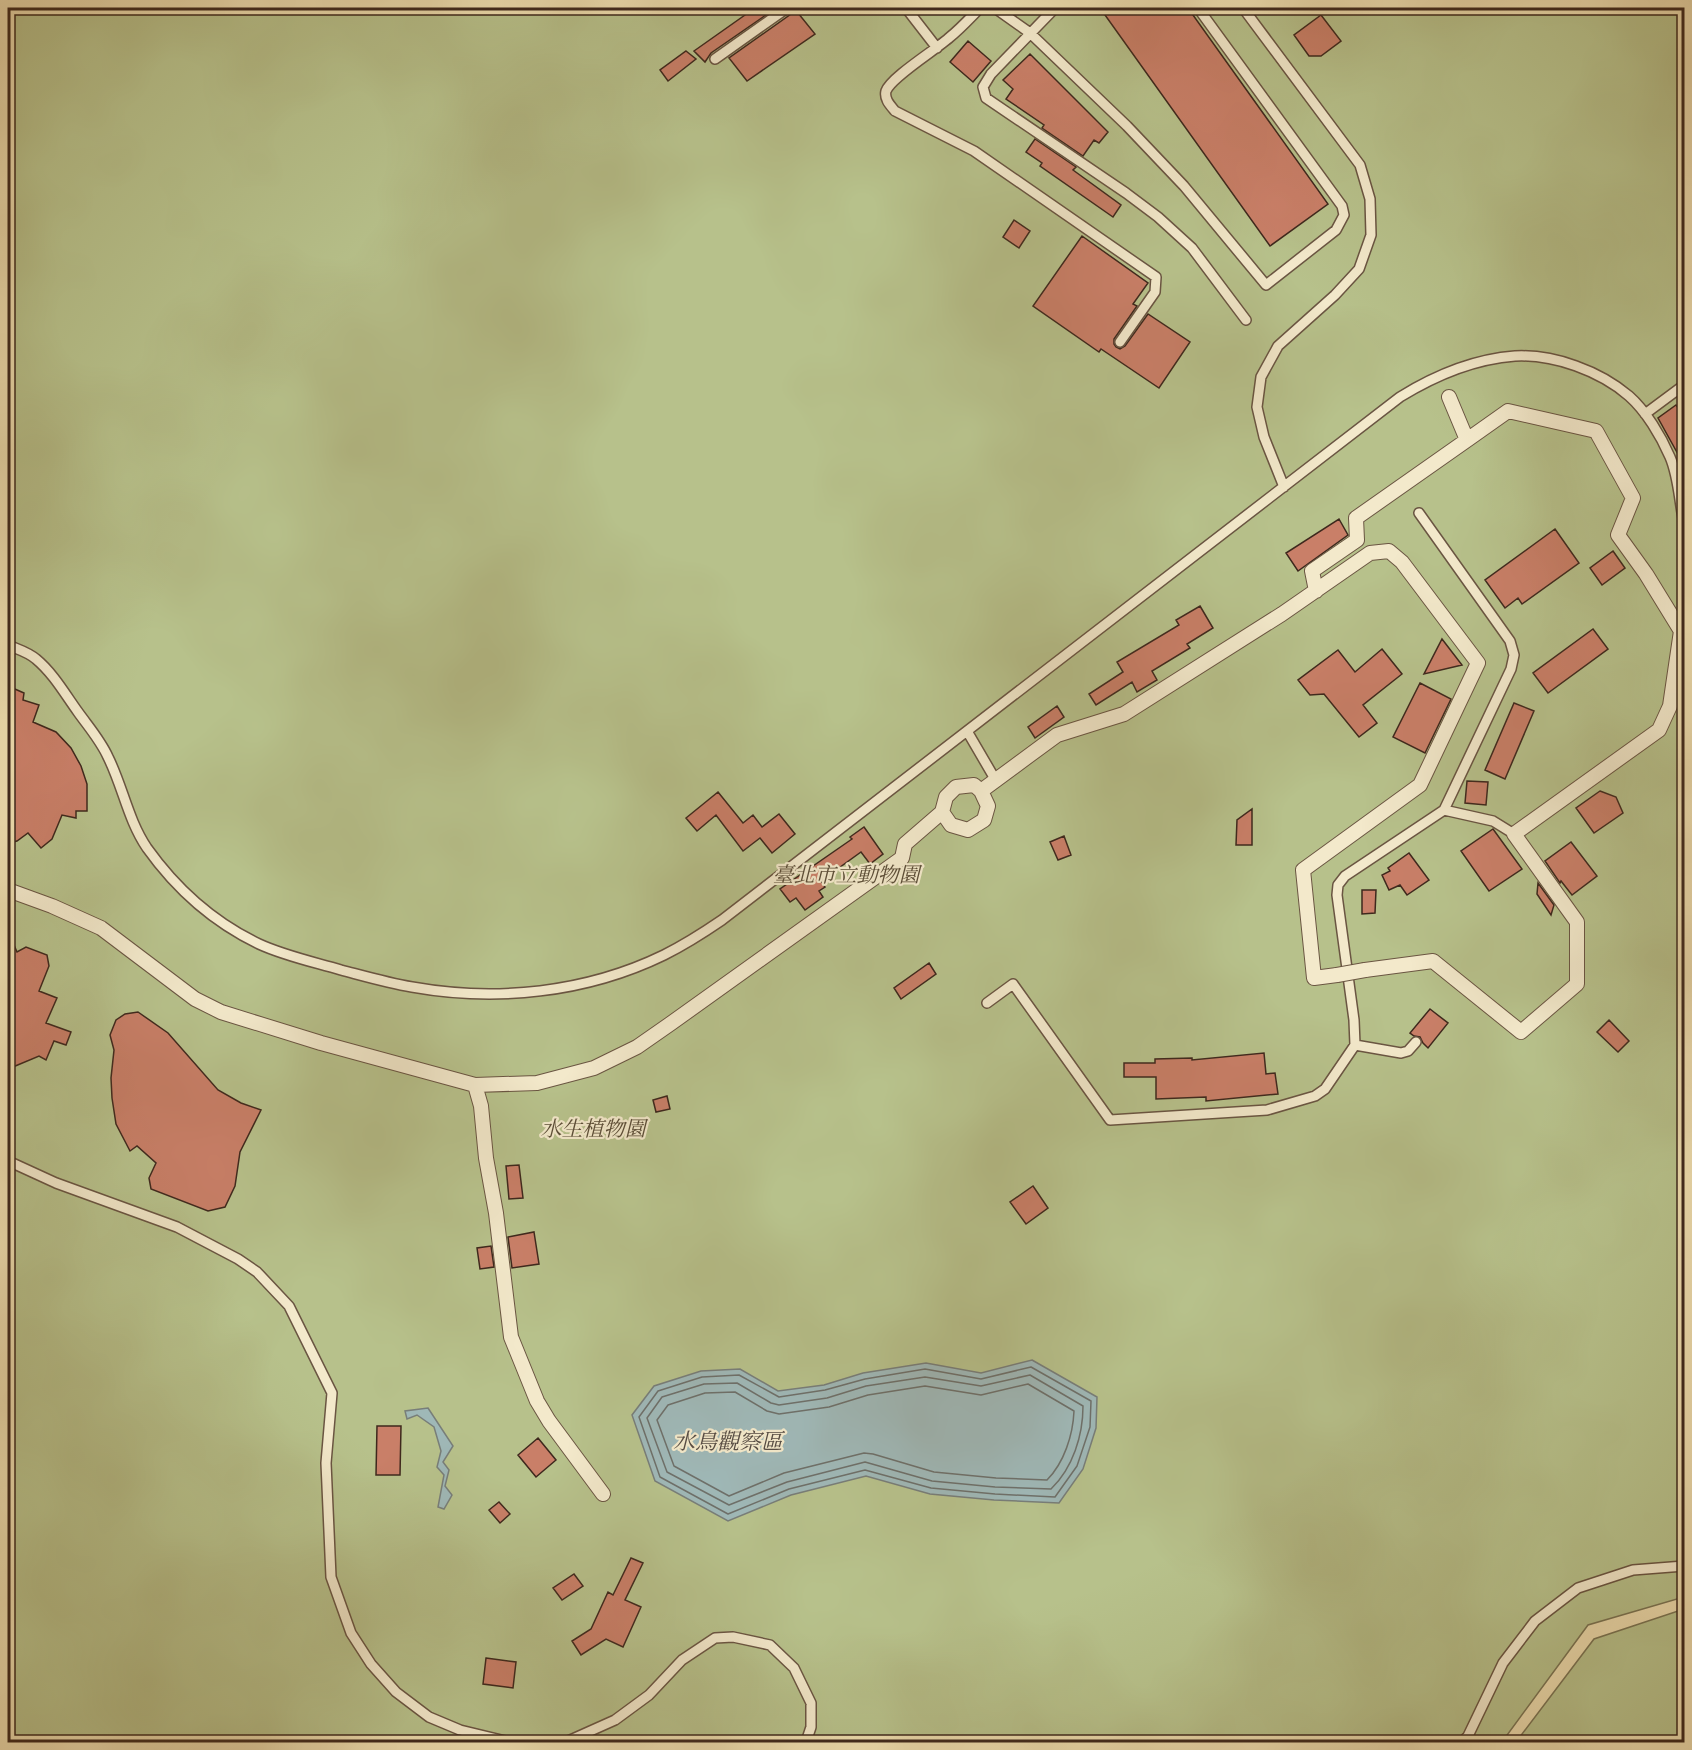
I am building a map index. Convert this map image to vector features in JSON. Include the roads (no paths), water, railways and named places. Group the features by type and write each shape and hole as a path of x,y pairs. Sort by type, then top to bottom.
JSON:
{"street":[{"path":"1449,397 1467,440"},
{"path":"981,791 1057,735 1124,714 1316,591 1370,553 1389,551 1402,562 1478,663 1420,785 1303,870 1314,978 1433,961 1521,1032 1577,984 1577,922 1514,834 1659,730 1670,706 1681,632 1647,574 1618,535 1633,498 1596,431 1508,411 1356,518 1357,540 1312,571 1316,591"},
{"path":"8,890 101,927 195,999 221,1012 321,1043 475,1085 537,1083 594,1068 637,1047 902,858 905,844 942,812 945,797 956,787 974,785 981,791 988,806 984,820 968,830 951,825 942,812"},
{"path":"475,1085 481,1106 511,1337 537,1401 603,1494"}],"lane":[{"path":"715,59 787,8"},
{"path":"906,8 937,48"},
{"path":"980,8 937,48 896,79 887,88 885,96 895,111 974,151 1156,277 1155,292 1120,342"},
{"path":"995,8 1030,33 1127,126 1184,186 1266,285 1336,230 1344,214 1342,206 1198,8"},
{"path":"1055,8 991,74 983,87 986,98 1158,217 1192,248 1246,320"},
{"path":"1243,8 1360,165 1370,199 1371,235 1359,269 1335,295 1296,327 1278,346 1261,377 1257,407 1264,437 1284,487"},
{"path":"8,645 34,657 49,672 108,757 134,824 144,843 196,904 229,928 276,951 374,979 457,993 519,993 599,980 629,970 664,955 722,920 1400,397 1416,387 1461,368 1489,360 1517,356 1547,358 1571,364 1610,382 1630,397 1645,414 1670,457 1675,472 1684,524"},
{"path":"1645,414 1684,385"},
{"path":"987,1003 1013,984 1110,1120 1268,1110 1315,1096 1325,1089 1355,1045 1354,1020 1337,895 1338,885 1345,876 1444,810 1511,669 1514,655 1510,641 1419,513"},
{"path":"967,731 995,779"},
{"path":"1444,810 1493,821 1514,834"},
{"path":"1355,1045 1401,1053 1408,1051 1416,1042"},
{"path":"8,1161 56,1183 177,1227 238,1259 257,1272 290,1306 332,1393 326,1463 331,1577 351,1633 371,1664 396,1692 429,1717 460,1730 509,1743"},
{"path":"1462,1743 1468,1736 1503,1663 1535,1621 1578,1588 1633,1570 1684,1566"},
{"path":"551,1743 568,1741 615,1720 649,1695 682,1660 716,1638 733,1637 770,1645 794,1668 811,1703 811,1727 806,1743"}],"water":[{"name":"水鳥觀察區","path":"1032,1360 1097,1397 1096,1428 1083,1469 1059,1503 930,1494 866,1476 791,1495 728,1521 655,1481 632,1415 654,1386 701,1371 740,1369 778,1391 824,1385 863,1373 926,1363 981,1373"},
{"path":"428,1408 453,1446 443,1462 449,1470 445,1486 452,1495 444,1509 438,1507 444,1475 437,1467 441,1451 434,1427 417,1415 407,1419 405,1411"}],"park label":[{"name":"臺北市立動物園","path":"846,875"},
{"name":"水生植物園","path":"593,1129"}]}
